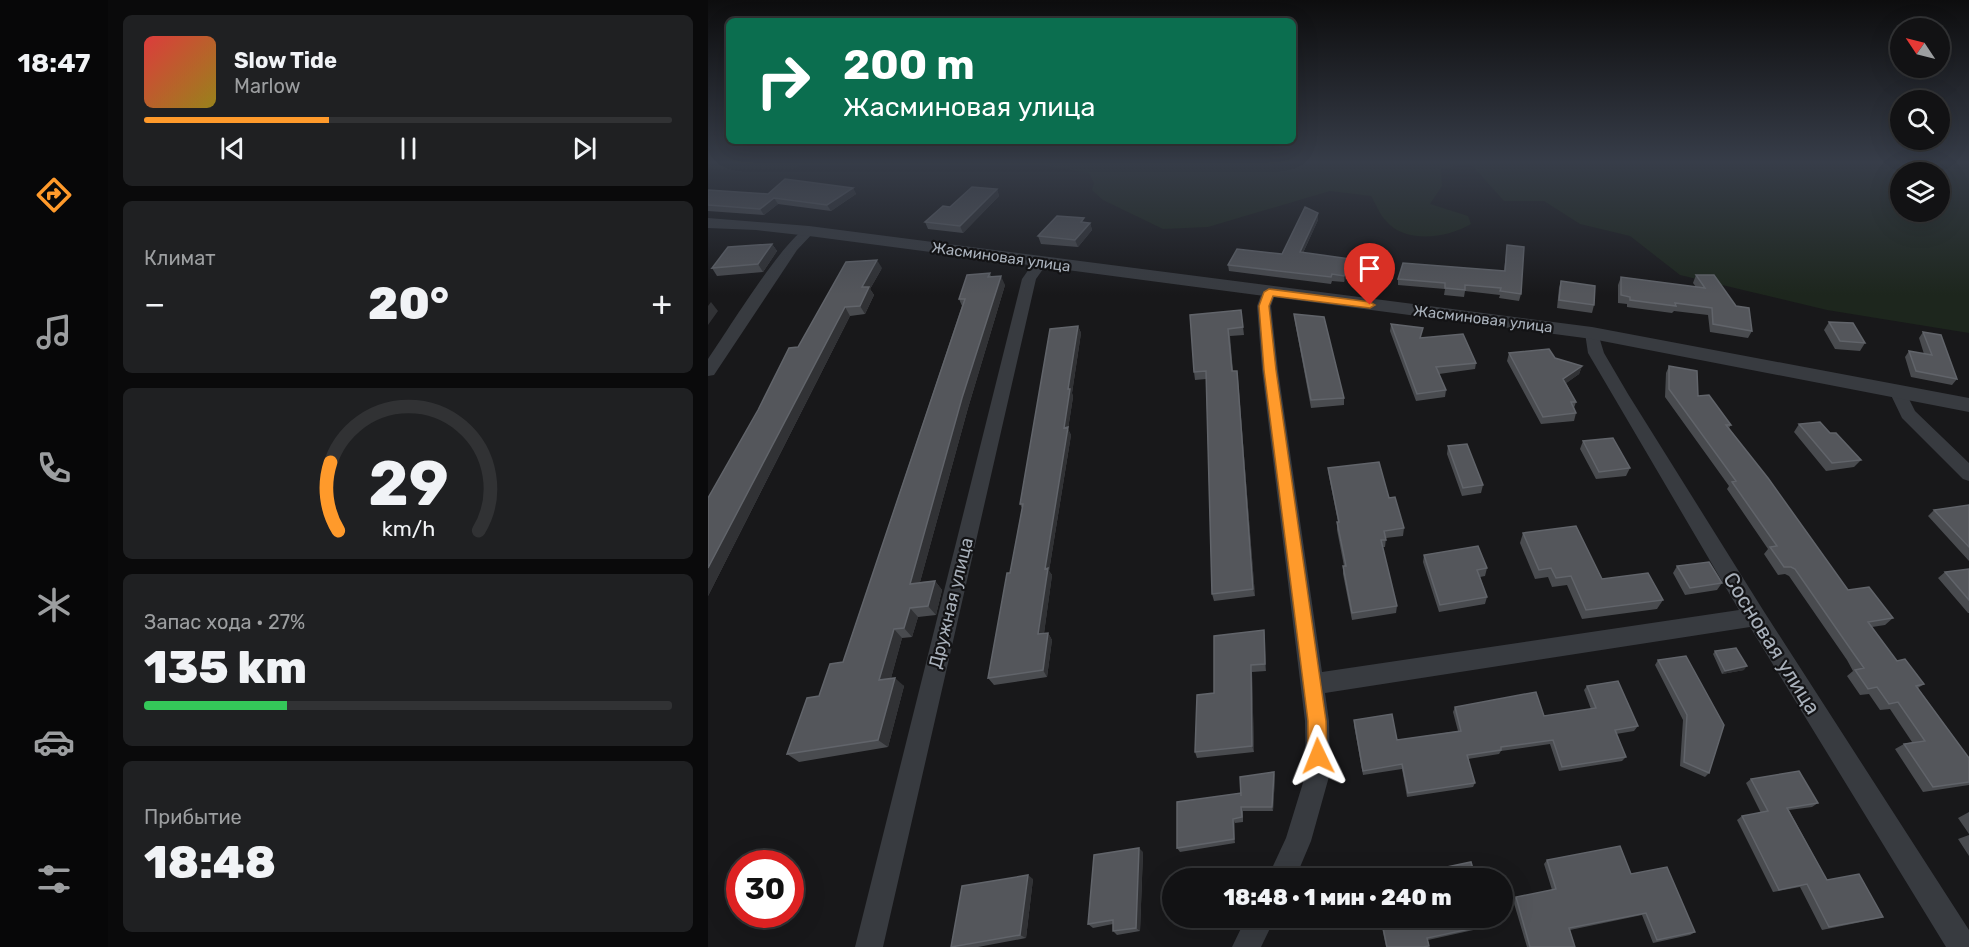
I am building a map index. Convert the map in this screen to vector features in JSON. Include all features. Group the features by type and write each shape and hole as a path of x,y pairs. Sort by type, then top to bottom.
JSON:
{"street":[{"name":"Жасминовая улица","path":"708,222 809,231 1592,333 1969,405"},
{"path":"708,371 792,247 809,231"},
{"name":"Дружная улица","path":"868,947 1029,279 1041,262"},
{"path":"1269,292 1264,306 1270,370 1317,721 1318,773 1298,841 1286,868"},
{"name":"Сосновая улица","path":"1592,333 1596,353 1755,617 1964,947"},
{"path":"1897,391 1908,414 1969,474"},
{"path":"1312,684 1755,617"},
{"path":"1246,947 1256,928"}],"shaded area":[{"path":"1116,206 1279,206 1208,227 1163,229"},
{"path":"1377,206 1437,206 1468,216 1471,224 1451,233 1427,236 1415,236 1394,228 1384,219"},
{"path":"1552,206 1890,206 1890,222 1950,222 1950,206 1969,206 1969,333 1827,310 1680,275 1630,236 1580,224"}],"building":[{"path":"724,206 764,206 760,209"},
{"path":"943,206 980,206 960,226 925,222"},
{"path":"1305,207 1318,213 1300,252 1351,259 1344,276 1332,274 1331,277 1228,265 1237,249 1282,254"},
{"path":"1057,216 1084,218 1081,222 1090,223 1075,240 1038,236"},
{"path":"772,244 758,264 712,268 728,247"},
{"path":"1507,245 1524,247 1521,294 1500,291 1501,288 1465,285 1465,290 1445,288 1445,283 1398,279 1403,263 1505,271"},
{"path":"877,260 862,287 869,287 860,306 845,307 708,568 708,498 758,410 789,348 798,347 846,262"},
{"path":"990,273 988,277 1001,276 962,398 910,584 935,581 928,606 910,608 904,628 894,629 879,680 895,678 878,740 787,754 807,698 819,696 830,664 843,662 965,299 959,299 967,275"},
{"path":"1696,275 1714,275 1736,306 1749,308 1752,331 1713,324 1712,308 1630,300 1630,297 1621,295 1621,277 1705,288"},
{"path":"1561,281 1595,286 1594,305 1559,300"},
{"path":"1241,310 1243,327 1228,329 1232,371 1237,371 1253,589 1212,594 1206,371 1194,372 1190,315"},
{"path":"1294,314 1324,317 1344,398 1311,400"},
{"path":"1829,322 1853,323 1865,343 1840,341"},
{"path":"1391,324 1423,328 1420,338 1463,334 1476,363 1436,367 1446,390 1417,394"},
{"path":"1078,326 1064,428 1068,427 1045,569 1048,568 1038,634 1048,633 1043,670 988,678 1007,573 1010,573 1023,504 1020,504 1050,329"},
{"path":"1923,332 1941,335 1957,379 1916,371 1909,351 1932,355"},
{"path":"1549,349 1555,358 1582,366 1563,379 1576,402 1571,402 1576,413 1543,417 1509,353"},
{"path":"1669,366 1697,371 1698,396 1709,395 1731,425 1726,425 1768,478 1848,590 1869,587 1893,618 1868,622 1897,661 1905,659 1924,684 1916,686 1969,758 1969,782 1933,787 1904,744 1925,741 1898,702 1889,704 1877,687 1868,689 1855,670 1864,668 1795,569 1784,567 1770,547 1777,546 1732,482 1736,481 1669,389"},
{"path":"1820,422 1830,433 1836,433 1861,460 1832,463 1799,424"},
{"path":"1613,438 1630,468 1599,472 1583,441"},
{"path":"1467,444 1483,485 1463,488 1448,446"},
{"path":"1379,462 1389,498 1395,497 1404,528 1384,531 1386,540 1381,540 1397,606 1352,613 1343,566 1346,566 1337,522 1339,522 1328,468"},
{"path":"1969,505 1969,547 1934,510"},
{"path":"1576,526 1602,579 1648,573 1663,600 1586,610 1571,576 1556,578 1551,568 1539,570 1523,533"},
{"path":"1478,546 1487,568 1477,570 1487,597 1440,605 1424,555"},
{"path":"1709,562 1722,583 1690,588 1677,566"},
{"path":"1969,569 1969,600 1945,572"},
{"path":"1264,630 1265,664 1251,665 1252,746 1195,752 1197,695 1214,693 1214,636"},
{"path":"1736,648 1747,666 1725,671 1715,651"},
{"path":"1686,656 1724,725 1709,773 1684,762 1687,715 1658,660"},
{"path":"1618,681 1638,726 1615,730 1626,757 1562,767 1553,740 1501,747 1501,750 1467,755 1475,783 1408,793 1402,764 1363,771 1354,720 1392,714 1397,740 1461,731 1455,707 1536,692 1544,716 1596,708 1587,686"},
{"path":"1799,771 1818,803 1787,808 1827,880 1859,874 1883,917 1829,927 1807,884 1779,890 1742,816 1768,811 1751,779"},
{"path":"1274,772 1272,807 1241,807 1242,817 1233,819 1234,839 1177,848 1177,802 1241,793 1240,777"},
{"path":"1620,846 1631,874 1667,867 1695,932 1657,940 1646,913 1569,928 1575,947 1530,947 1516,897 1556,889 1547,860"},
{"path":"1139,848 1136,928 1113,931 1113,920 1088,924 1094,855"},
{"path":"1471,862 1473,868 1442,868"},
{"path":"1028,875 1020,935 951,947 962,886"},
{"path":"1383,928 1475,928 1427,938 1429,946 1387,947"}],"route":[{"path":"1318,756 1317,721 1270,370 1264,306 1269,292 1370,305"}]}
